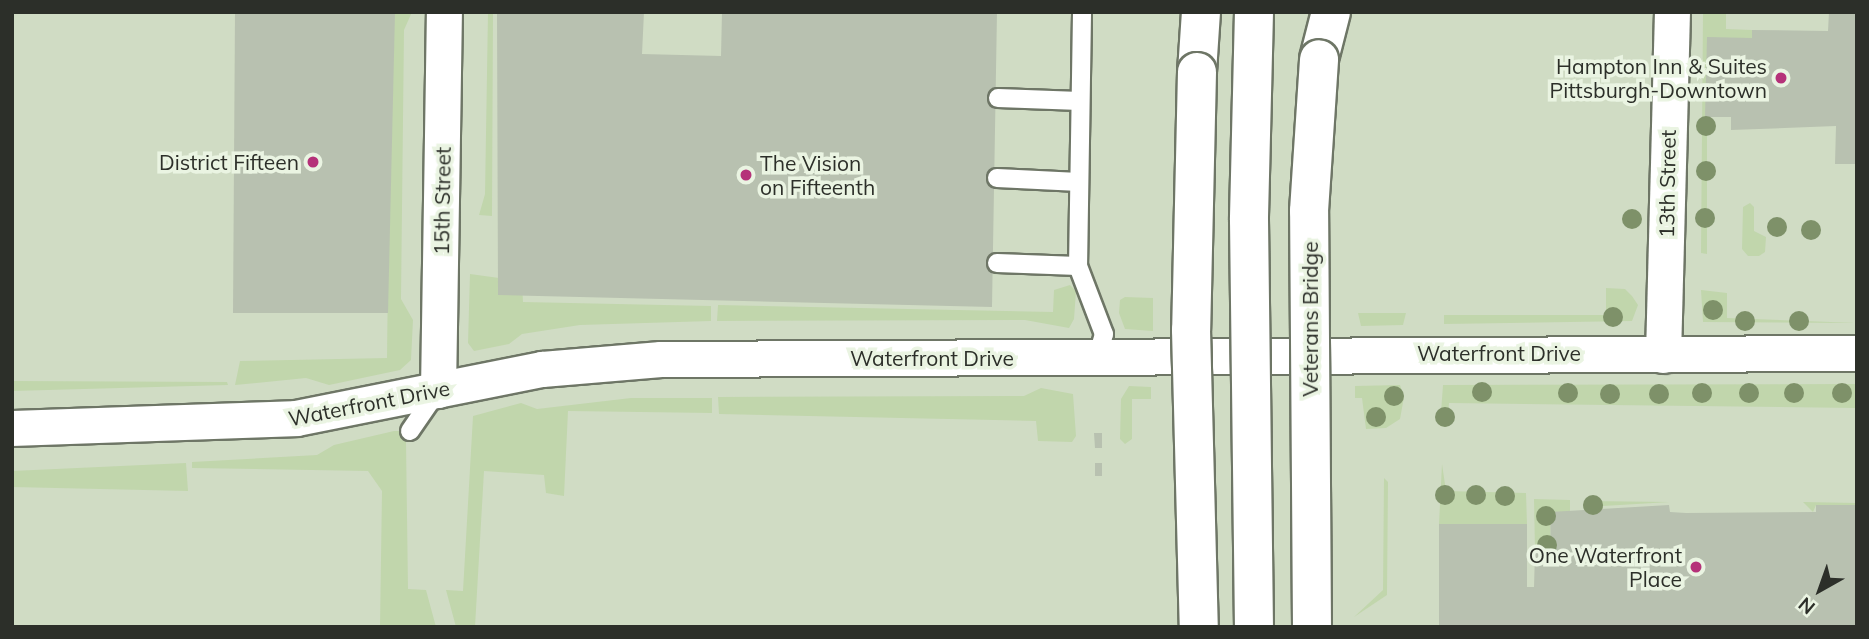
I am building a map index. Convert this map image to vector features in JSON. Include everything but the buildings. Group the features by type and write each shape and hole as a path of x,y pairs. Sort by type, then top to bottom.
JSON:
{"highway":[{"path":"1199,627 1191,330 1201,12"},
{"path":"1254,12 1251,356 1254,627"},
{"name":"Veterans Bridge","path":"1312,627 1309,211 1319,59 1325,12"},
{"path":"1319,59 1331,12"}],"street":[{"name":"15th Street","path":"439,390 444,12"},
{"name":"13th Street","path":"1663,355 1672,12"},
{"name":"Waterfront Drive","path":"12,428 296,418 542,369 661,359 1097,359 1857,353"}],"lane":[{"path":"1082,13 1078,266 1104,334 1097,359"},
{"path":"998,98 1080,101"},
{"path":"997,178 1079,182"},
{"path":"997,262 1078,266"},
{"path":"410,431 439,390"}],"shaded area":[{"path":"12,12 1857,12 1857,627 12,627"}],"green space":[{"path":"391,12 412,12 404,30 401,299 413,320 411,360 400,370 329,385 306,378 235,385 240,361 387,358"},
{"path":"488,12 493,12 492,216 479,215 485,194"},
{"path":"1703,12 1726,12 1726,29 1752,30 1752,38 1707,38 1707,254 1701,253"},
{"path":"1750,203 1754,207 1754,231 1766,237 1765,252 1759,256 1748,256 1742,249 1743,207"},
{"path":"470,274 522,281 523,302 711,306 711,321 580,325 522,334 509,344 474,351 468,343"},
{"path":"1070,285 1076,291 1074,319 1069,328 1025,320 717,321 718,305 1053,312 1054,290"},
{"path":"1606,288 1625,289 1632,296 1638,305 1632,321 1444,324 1444,315 1606,315"},
{"path":"1701,290 1727,293 1727,318 1857,323 1703,322"},
{"path":"1125,297 1153,298 1153,331 1125,329 1119,313 1120,300"},
{"path":"1358,313 1406,313 1403,325 1361,326"},
{"path":"12,381 227,382 228,385 12,391"},
{"path":"1857,384 1857,408 1449,403 1447,427 1440,426 1443,385"},
{"path":"1400,385 1404,397 1400,419 1386,428 1366,429 1362,398 1355,398 1355,386"},
{"path":"1129,386 1151,387 1151,399 1132,399 1132,439 1125,444 1120,439 1121,399"},
{"path":"1041,388 1073,394 1076,436 1072,442 1038,441 1036,421 719,414 718,397 1024,396"},
{"path":"631,398 712,398 712,413 568,411 564,496 546,493 544,475 484,471 475,627 456,627 446,590 463,591 473,416 521,403 537,409"},
{"path":"401,431 406,441 408,589 426,590 436,627 380,627 382,491 368,471 192,468 192,462 317,455 334,445"},
{"path":"186,463 188,491 12,487 12,471"},
{"path":"1442,464 1446,491 1526,493 1527,524 1439,524"},
{"path":"1384,478 1388,482 1387,595 1354,617 1383,590"},
{"path":"1534,499 1570,500 1570,512 1550,512 1551,551 1535,551"},
{"path":"1585,501 1670,502 1603,506 1603,512 1584,512"},
{"path":"1803,502 1857,505 1816,505 1813,512"}],"place":[{"name":"Hampton Inn & Suites Pittsburgh-Downtown","path":"1781,78"},
{"name":"District Fifteen","path":"313,162"},
{"name":"The Vision on Fifteenth","path":"746,175"},
{"name":"One Waterfront Place","path":"1696,567"}]}
